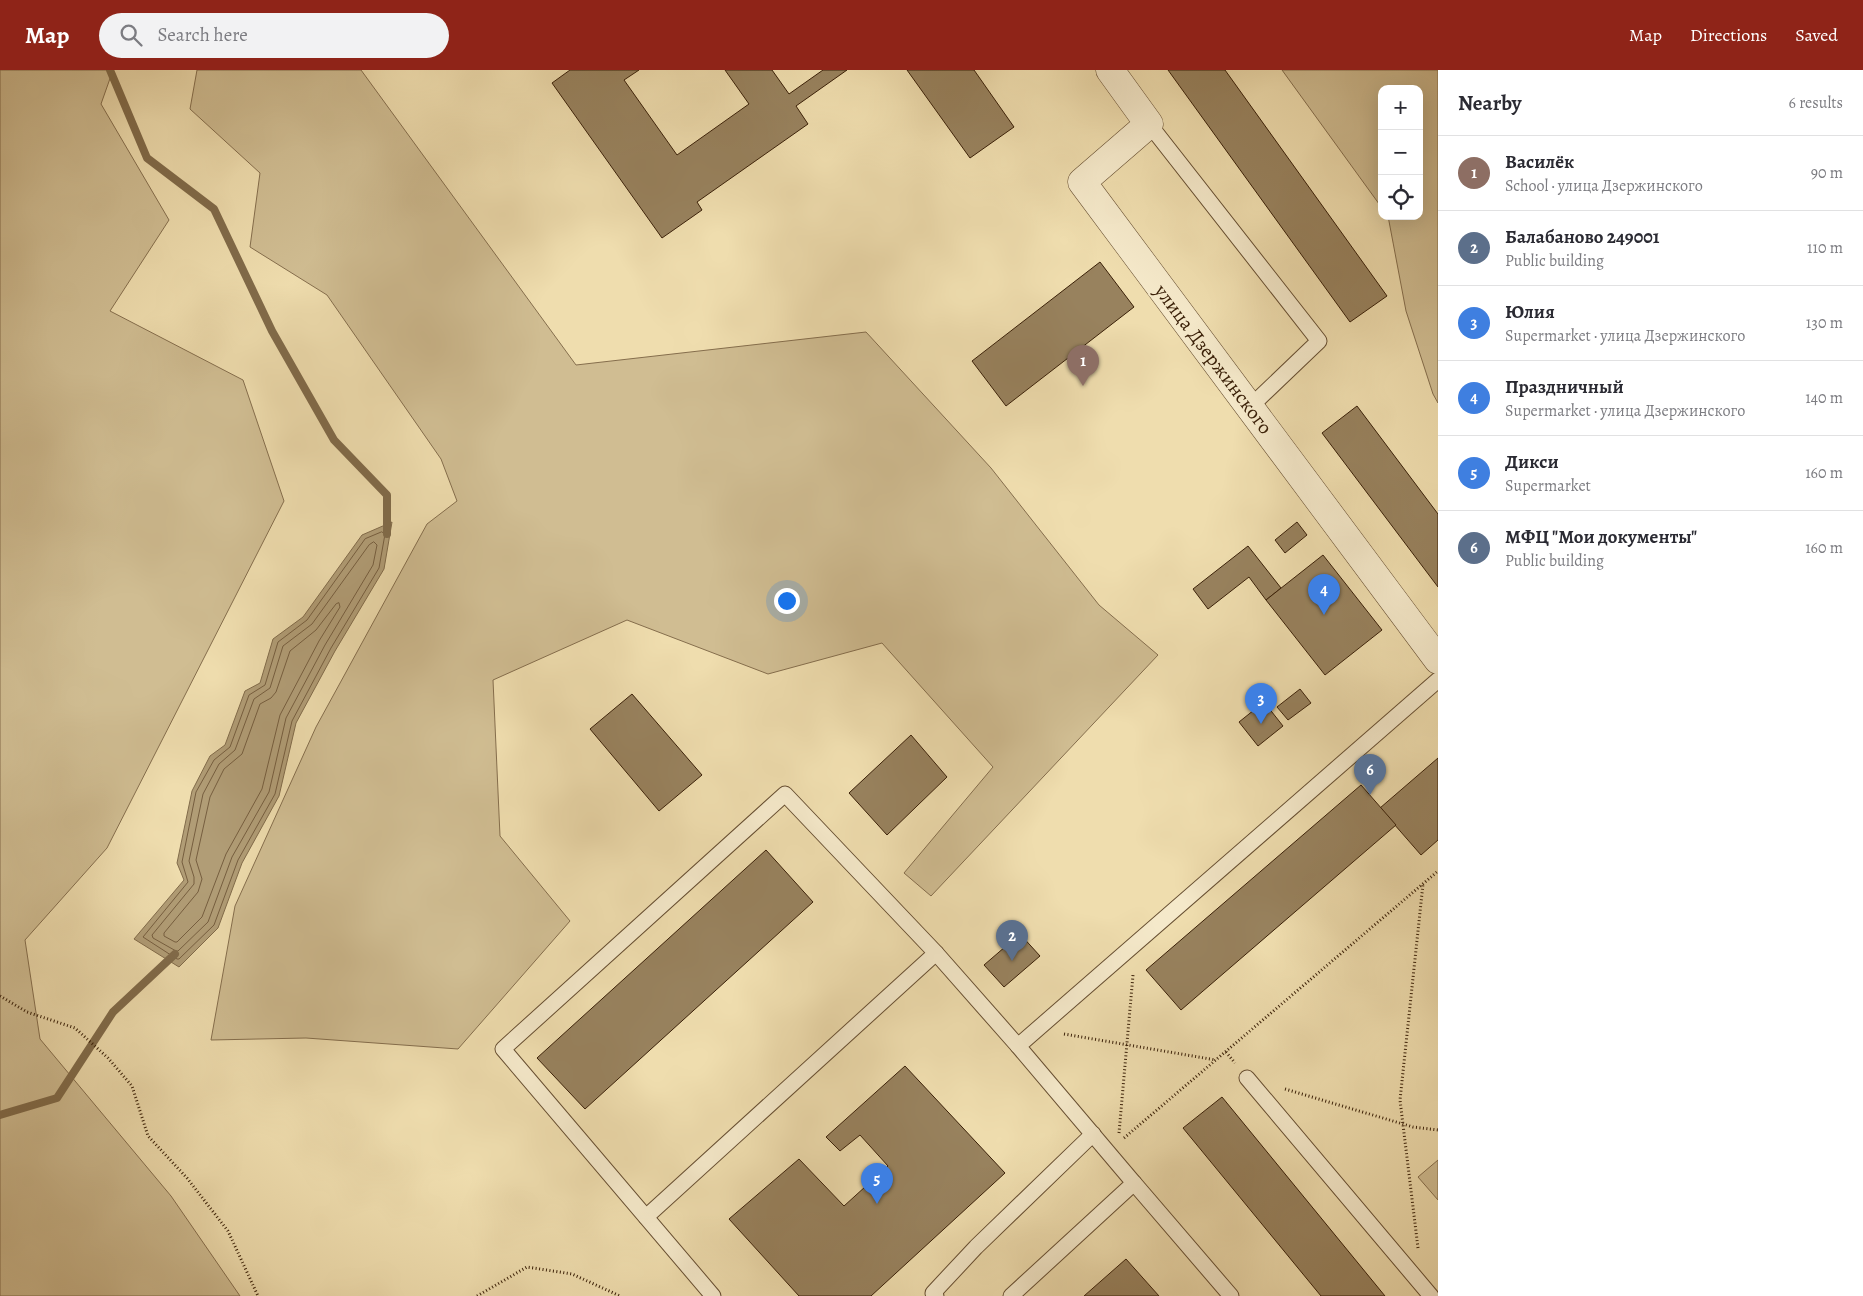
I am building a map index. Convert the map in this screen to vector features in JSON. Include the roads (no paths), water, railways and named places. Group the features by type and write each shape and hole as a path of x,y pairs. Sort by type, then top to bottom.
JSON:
{"street":[{"path":"1110,70 1149,124"},
{"name":"улица Дзержинского","path":"1149,124 1082,182 1438,660"}],"lane":[{"path":"1149,124 1319,341 1250,406"},
{"path":"1018,1046 1438,680"},
{"path":"713,1296 503,1049 785,794 936,953 1093,1134 1113,1148 1134,1183 1231,1296"},
{"path":"646,1217 936,953"},
{"path":"1247,1078 1427,1291"},
{"path":"936,1296 933,1293 976,1247 1093,1134"},
{"path":"1011,1296 1134,1183"}],"water":[{"path":"392,522 384,569 335,651 296,723 279,796 242,863 218,928 179,967 134,939 184,880 177,863 192,791 210,756 225,745 245,691 260,683 273,639 303,617 362,535"}],"waterway":[{"path":"110,70 147,158 214,209 272,331 334,440 387,495 387,534"},
{"path":"0,1115 57,1098 113,1012 175,954"}],"place":[{"name":"Василёк","path":"1083,386"},
{"name":"Праздничный","path":"1324,615"},
{"name":"Юлия","path":"1261,724"},
{"name":"МФЦ \"Мои документы\"","path":"1370,795"},
{"name":"Балабаново 249001","path":"1012,961"},
{"name":"Дикси","path":"877,1204"}]}
